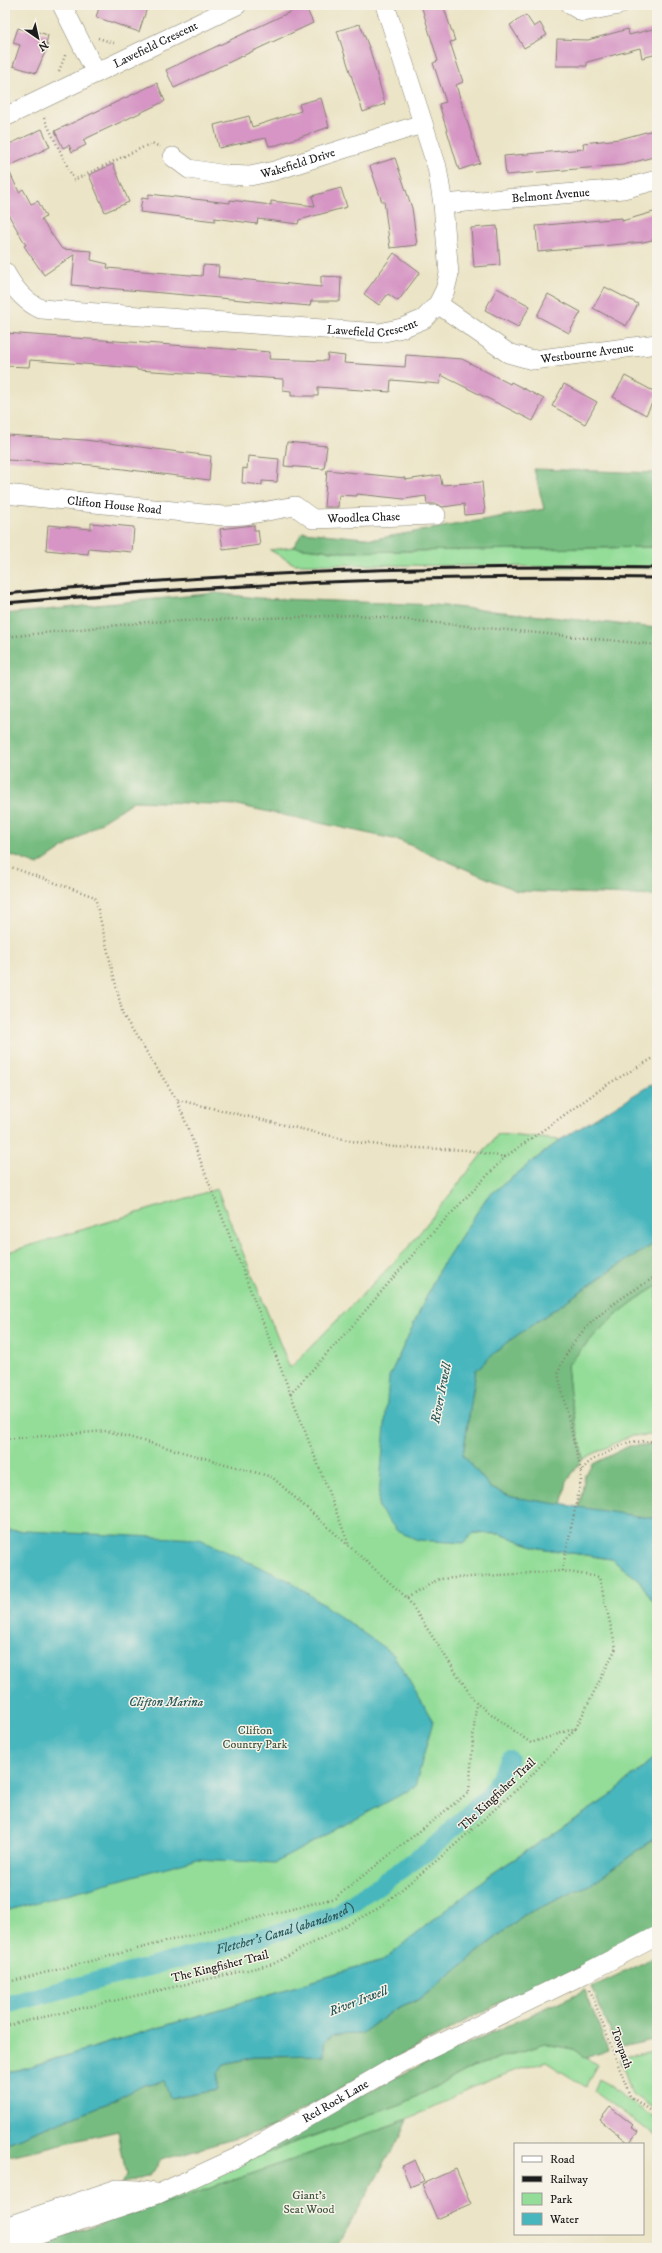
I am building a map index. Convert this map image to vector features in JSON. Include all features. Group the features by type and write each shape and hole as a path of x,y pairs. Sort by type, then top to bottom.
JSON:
{"street":[{"path":"62,5 96,73"},
{"name":"Lawefield Crescent","path":"5,117 236,5"},
{"name":"Lawefield Crescent","path":"7,281 32,305 41,308 380,333 402,328 424,319 438,304 446,290 449,274 444,204 437,167 385,5"},
{"path":"571,5 583,12 619,5"},
{"name":"Wakefield Drive","path":"173,156 189,169 250,176 274,171 422,124"},
{"name":"Belmont Avenue","path":"444,204 623,189 657,180"},
{"name":"Westbourne Avenue","path":"438,304 508,353 533,360 657,344"},
{"name":"Clifton House Road","path":"5,494 223,516"},
{"name":"Woodlea Chase","path":"223,516 245,514 296,499 313,518 436,515"},
{"name":"Red Rock Lane","path":"5,2246 158,2194 238,2157 403,2062 584,1974 657,1936"},
{"path":"5,2226 117,2189 138,2190 158,2194"}],"path":[{"path":"36,102 74,180 152,143 173,156"},
{"path":"5,636 146,622 358,615 657,645"},
{"path":"5,865 94,897 123,1015 177,1100 349,1545"},
{"path":"290,1394 354,1324 420,1245 506,1157 608,1084 657,1056"},
{"path":"177,1100 356,1142 394,1147 466,1150 506,1157"},
{"path":"408,1598 439,1579 562,1571 581,1481 581,1471 558,1374 562,1360 575,1340 594,1319 657,1276"},
{"path":"5,1439 107,1431 272,1477 408,1598 476,1703 531,1743 576,1728"},
{"path":"581,1471 590,1461 629,1442 657,1441"},
{"name":"The Kingfisher Trail","path":"5,2026 273,1964 379,1908 448,1851 518,1789 576,1728 616,1648 599,1577 562,1571"},
{"path":"5,1983 335,1898 469,1792 476,1703"},
{"name":"Towpath","path":"584,1974 630,2096 657,2116"}],"green space":[{"path":"534,469 657,473 657,547 343,552 293,547 303,532 375,539 544,509"},
{"path":"293,547 343,552 657,547 657,568 294,564 270,550"},
{"path":"216,593 257,598 435,605 657,628 657,896 517,891 398,840 237,805 133,801 38,865 5,853 5,614"},
{"name":"Clifton Country Park","path":"498,1134 560,1140 487,1197 439,1270 389,1377 474,1533 500,1534 539,1548 611,1559 639,1580 657,1608 657,1755 607,1798 487,1877 383,1960 18,2070 5,2072 5,1253 217,1189 290,1368 406,1250"},
{"path":"657,1242 657,1286 608,1322 567,1366 570,1394 583,1459 567,1481 562,1506 512,1497 491,1488 463,1455 476,1370 506,1343 611,1270"},
{"path":"657,1286 657,1435 630,1436 583,1459 570,1394 567,1366 608,1322"},
{"path":"657,1444 657,1519 579,1508 585,1475 593,1464 629,1446"},
{"path":"657,1837 657,1926 620,1944 567,1975 505,2000 371,2071 271,2128 161,2160 149,2175 121,2184 126,2175 118,2131 5,2157 5,2144 113,2101 144,2085 164,2081 171,2099 217,2090 217,2074 224,2064 259,2056 324,2055 324,2042 333,2035 361,2034 389,2013 420,1999 524,1915 591,1884"},
{"path":"657,1954 657,2039 617,2048 592,1987 645,1962"},
{"path":"585,1990 608,2050 585,2058 573,2049 545,2044 473,2067 404,2103 244,2161 347,2102 425,2063"},
{"path":"545,2044 573,2049 598,2066 586,2087 546,2062 514,2071 473,2087 408,2119 220,2185 112,2220 244,2161 404,2103 473,2067"},
{"path":"657,2050 657,2111 632,2094 620,2058"},
{"path":"599,2079 657,2120 657,2137 594,2091"},
{"name":"Giant's Seat Wood","path":"408,2119 401,2135 336,2248 19,2248 46,2241 220,2185"}],"water":[{"name":"River Irwell","path":"657,1081 657,1242 611,1270 506,1343 476,1370 463,1455 491,1488 512,1497 657,1519 657,1608 639,1580 611,1559 539,1548 500,1534 474,1533 463,1543 418,1540 397,1531 378,1507 389,1377 439,1270 487,1197 560,1140"},
{"name":"Clifton Marina","path":"5,1530 199,1539 290,1581 393,1654 433,1721 415,1787 275,1863 196,1859 5,1911"},
{"name":"River Irwell","path":"657,1755 657,1837 591,1884 524,1915 420,1999 389,2013 361,2034 333,2035 324,2042 324,2055 259,2056 224,2064 217,2074 217,2090 170,2099 164,2081 144,2085 113,2101 5,2144 5,2072 18,2070 383,1960 487,1877 607,1798"}],"building":[{"path":"100,5 148,5 139,32 96,17"},
{"path":"305,5 313,23 174,88 166,70"},
{"path":"421,5 443,5 455,41 450,42 463,82 456,85 480,163 459,170 439,104 446,102 433,63 438,61"},
{"path":"526,15 534,27 540,23 547,35 524,48 510,25"},
{"path":"360,24 370,50 385,104 363,112 337,31"},
{"path":"18,28 25,30 25,28 48,35 46,44 48,45 36,73 13,66 20,45 13,43"},
{"path":"657,28 657,54 642,58 640,48 587,62 587,66 556,66 557,39 588,40 628,29 629,35"},
{"path":"157,83 165,101 83,140 86,145 72,152 69,145 63,148 55,131"},
{"path":"321,98 329,127 277,145 269,146 266,138 219,148 214,125 249,116 252,127 301,111 299,104"},
{"path":"42,129 50,147 7,167 19,192 23,189 31,204 38,201 46,217 41,219 62,249 92,251 91,260 108,264 107,268 202,276 203,265 219,266 218,277 321,287 321,276 341,277 340,301 311,301 310,306 72,285 75,254 44,275 24,246 26,245 5,209 5,146"},
{"path":"657,129 657,156 623,165 506,175 504,156 584,149 583,143 620,139"},
{"path":"395,158 412,208 417,245 390,248 384,201 382,202 370,166"},
{"path":"113,164 129,202 105,212 89,175"},
{"path":"341,188 347,207 299,220 298,224 258,219 257,224 215,218 215,221 140,212 142,198 148,199 149,194 230,203 230,200 271,205 271,201 315,206 312,196"},
{"path":"657,211 657,239 643,242 538,252 536,226 622,218 622,221"},
{"path":"497,226 500,265 474,267 471,228"},
{"path":"394,253 420,272 398,301 388,294 379,305 364,294"},
{"path":"605,287 638,304 626,326 593,308"},
{"path":"497,288 530,306 518,327 485,310"},
{"path":"548,294 581,312 569,333 537,316"},
{"path":"5,333 270,352 269,359 327,361 328,354 345,356 344,363 405,367 406,355 462,359 510,384 511,382 544,399 533,421 441,375 440,384 391,380 390,392 318,387 318,396 291,396 291,391 283,390 283,379 137,370 137,368 30,360 29,367 5,366"},
{"path":"625,376 657,393 646,415 613,397"},
{"path":"564,384 597,402 585,424 552,406"},
{"path":"7,435 85,440 211,456 209,480 92,465 7,460"},
{"path":"287,442 327,446 324,469 284,466"},
{"path":"248,456 279,459 277,482 262,481 262,485 242,483 243,468 247,469"},
{"path":"327,470 405,478 405,480 440,475 442,485 482,482 485,513 465,515 464,504 443,507 436,504 427,504 426,496 404,499 357,494 357,496 339,495 338,507 324,507"},
{"path":"91,523 134,527 132,552 89,548 88,554 46,550 48,525 91,529"},
{"path":"254,525 254,530 258,530 260,545 223,550 220,529"},
{"path":"610,2107 633,2125 631,2127 638,2132 629,2143 600,2120"},
{"path":"415,2160 424,2181 410,2187 402,2166"},
{"path":"456,2169 471,2204 437,2219 422,2184"}],"waterway":[{"name":"Fletcher's Canal (abandoned)","path":"5,2005 266,1936 337,1914 431,1849 491,1793 509,1759"}],"railway":[{"path":"5,594 249,575 494,567 657,568"},
{"path":"5,603 86,596 331,582 412,579 575,577 657,578"}]}
